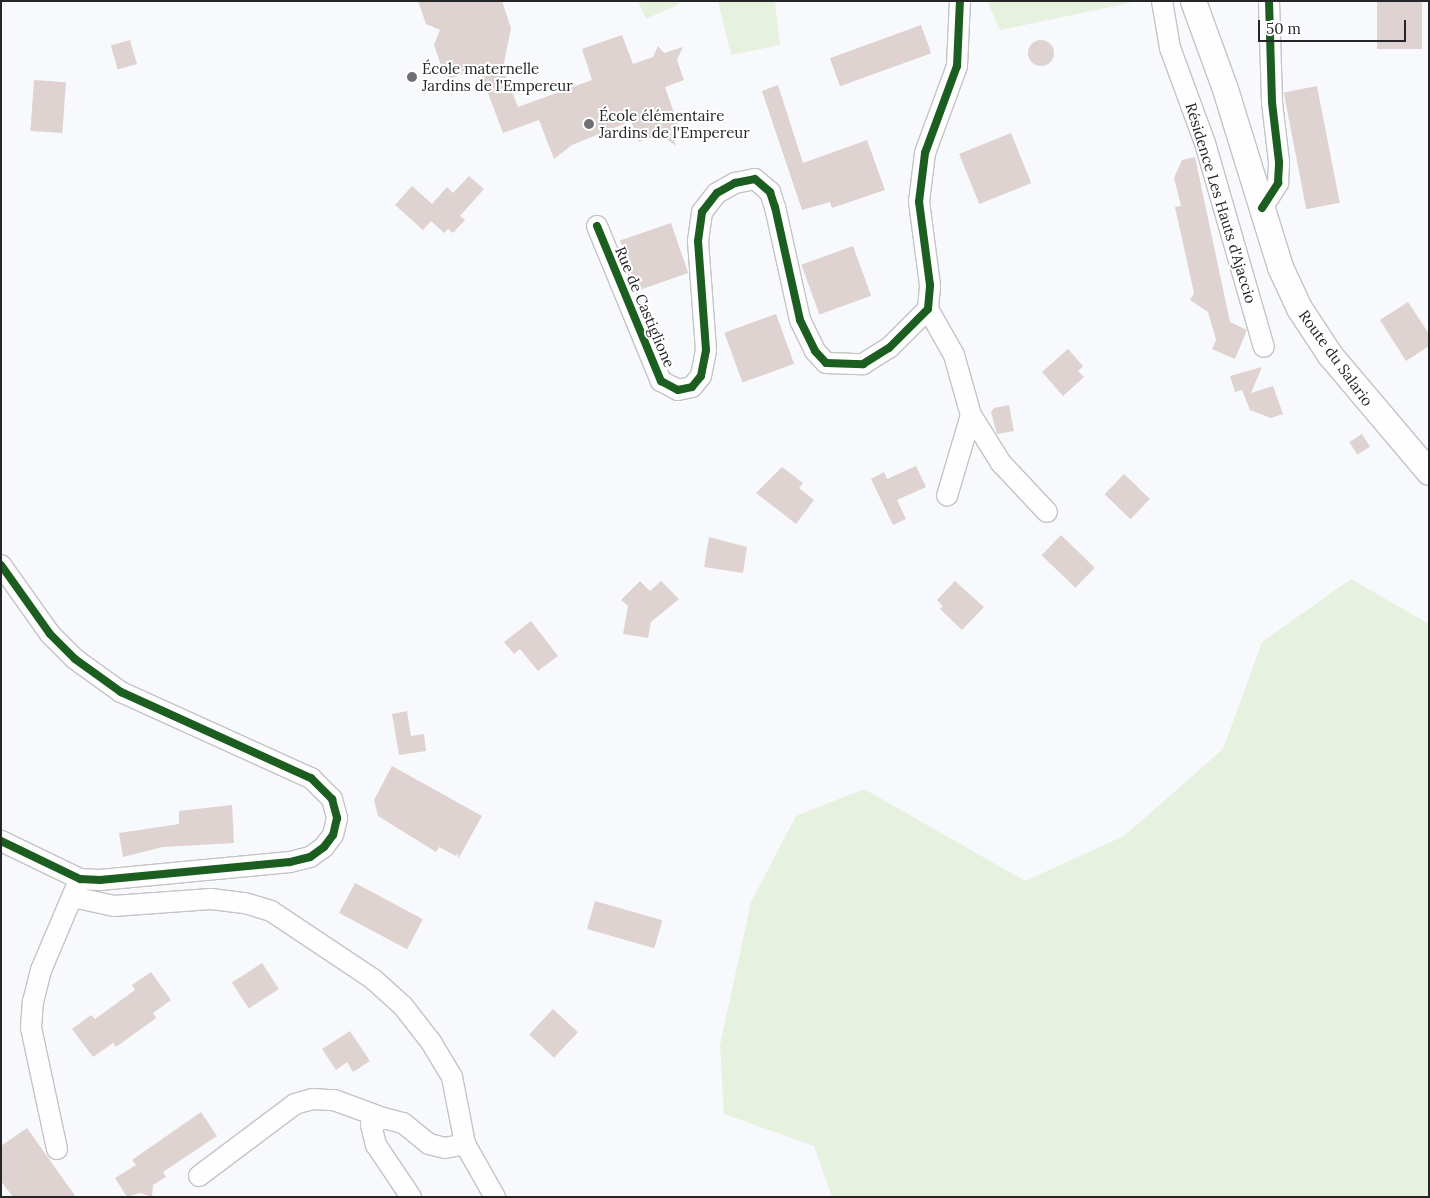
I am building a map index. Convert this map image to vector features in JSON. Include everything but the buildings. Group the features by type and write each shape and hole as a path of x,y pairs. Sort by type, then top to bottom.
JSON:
{"main road":[{"name":"Route du Salario","path":"1193,1 1280,267 1299,308 1330,355 1429,472"}],"street":[{"path":"960,1 956,66 925,153 919,202 930,285 928,308 954,355 971,415 1001,463 1047,512"},
{"name":"Résidence Les Hauts d'Ajaccio","path":"1162,1 1170,48 1205,143 1264,347"},
{"path":"1262,208 1278,183 1279,162 1272,102 1270,1"},
{"name":"Rue de Castiglione","path":"597,226 646,353 661,381 678,390 692,387 701,376 706,350 698,241 702,212 717,193 734,182 755,179 770,192 800,320 826,363 863,364 888,348 928,308"},
{"path":"947,496 971,415"},
{"path":"1,564 50,634 74,659 121,692 311,778 332,799 337,818 333,835 324,847 310,857 290,862 76,888"},
{"path":"1,841 107,906 211,899 246,903 271,912 373,979 403,1006 431,1042 452,1077 465,1144 495,1197"},
{"path":"57,1149 31,1028 33,1002 41,970 76,888"},
{"path":"199,1176 295,1104 312,1099 334,1100 383,1118 403,1123 429,1144 446,1148 465,1144"},
{"path":"383,1118 371,1125 376,1145 411,1197"}],"green space":[{"path":"638,1 678,1 679,4 646,19"},
{"path":"718,1 775,1 780,45 731,55"},
{"path":"987,1 1130,1 1130,3 1000,30"},
{"path":"1351,579 1429,624 1429,1197 832,1197 814,1146 724,1114 720,1045 751,902 796,816 864,789 1025,881 1124,836 1223,749 1262,642"}],"cycle path":[{"path":"597,226 661,381 678,390 692,387 701,376 706,350 698,241 702,212 717,193 735,183 755,179 770,192 800,320 815,351 826,363 863,364 889,348 928,309 930,285 919,202 925,153 957,66 960,1"},
{"path":"1262,208 1278,183 1279,162 1272,102 1269,1"},
{"path":"1,565 50,634 75,659 121,692 311,778 332,799 337,818 333,835 324,847 310,857 290,862 100,880 80,879 1,841"}],"place":[{"name":"École maternelle Jardins de l'Empereur","path":"412,77"},
{"name":"École élémentaire Jardins de l'Empereur","path":"589,124"}]}
